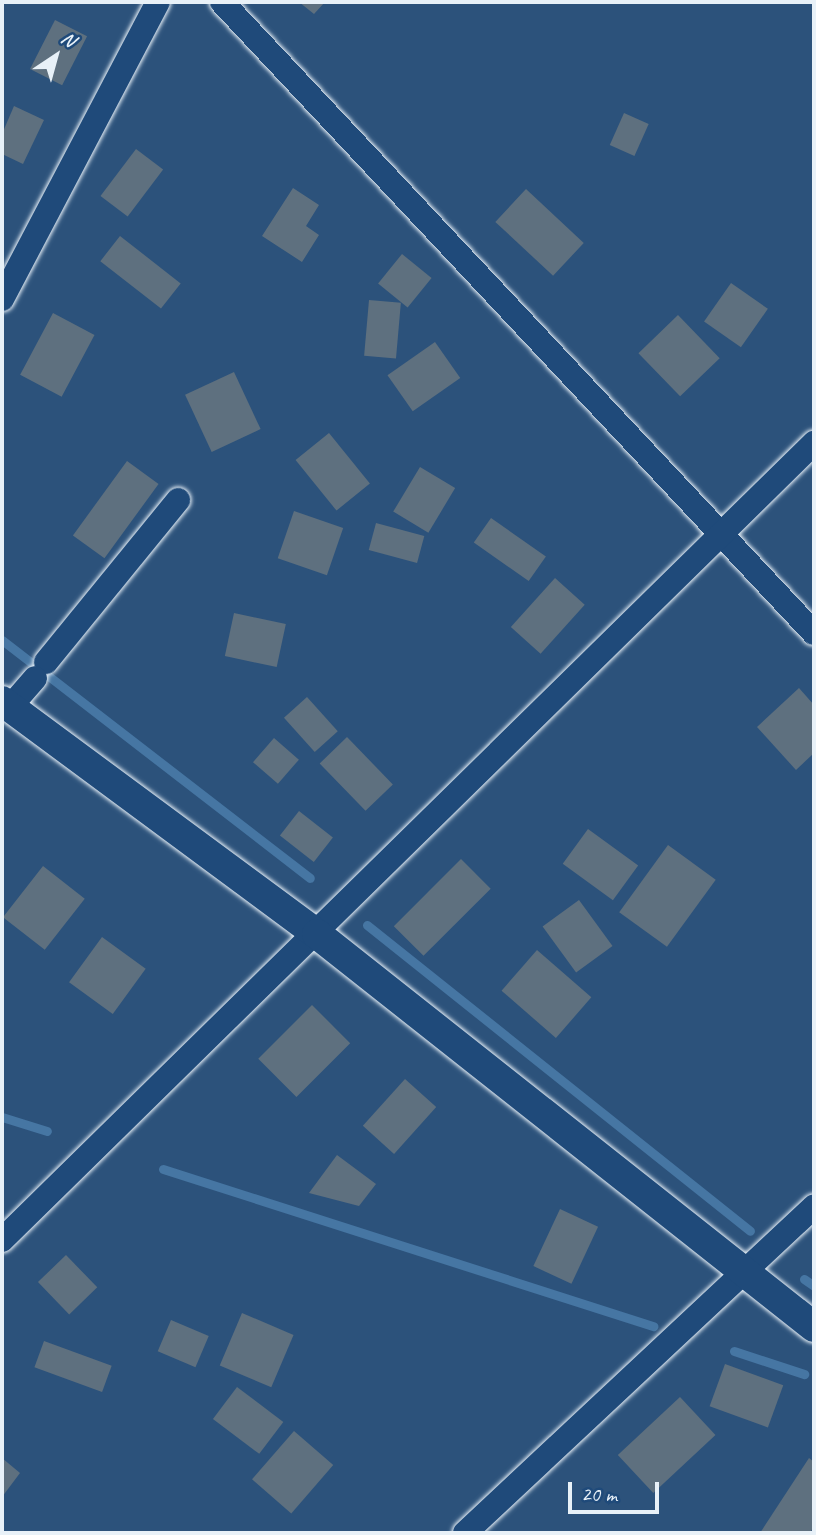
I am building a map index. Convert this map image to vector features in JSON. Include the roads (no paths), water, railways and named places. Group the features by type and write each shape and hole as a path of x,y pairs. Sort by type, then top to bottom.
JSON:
{"street":[{"path":"2,299 158,2"},
{"path":"222,2 814,634"},
{"path":"2,1240 317,934 719,532 814,443"},
{"path":"178,500 41,670 6,704 317,934 814,1326"},
{"path":"466,1533 745,1274 814,1206"}],"waterway":[{"path":"2,640 310,878"},
{"path":"367,925 750,1231"},
{"path":"2,1117 47,1131"},
{"path":"163,1169 653,1326"},
{"path":"804,1279 814,1286"},
{"path":"734,1351 804,1374"}]}
